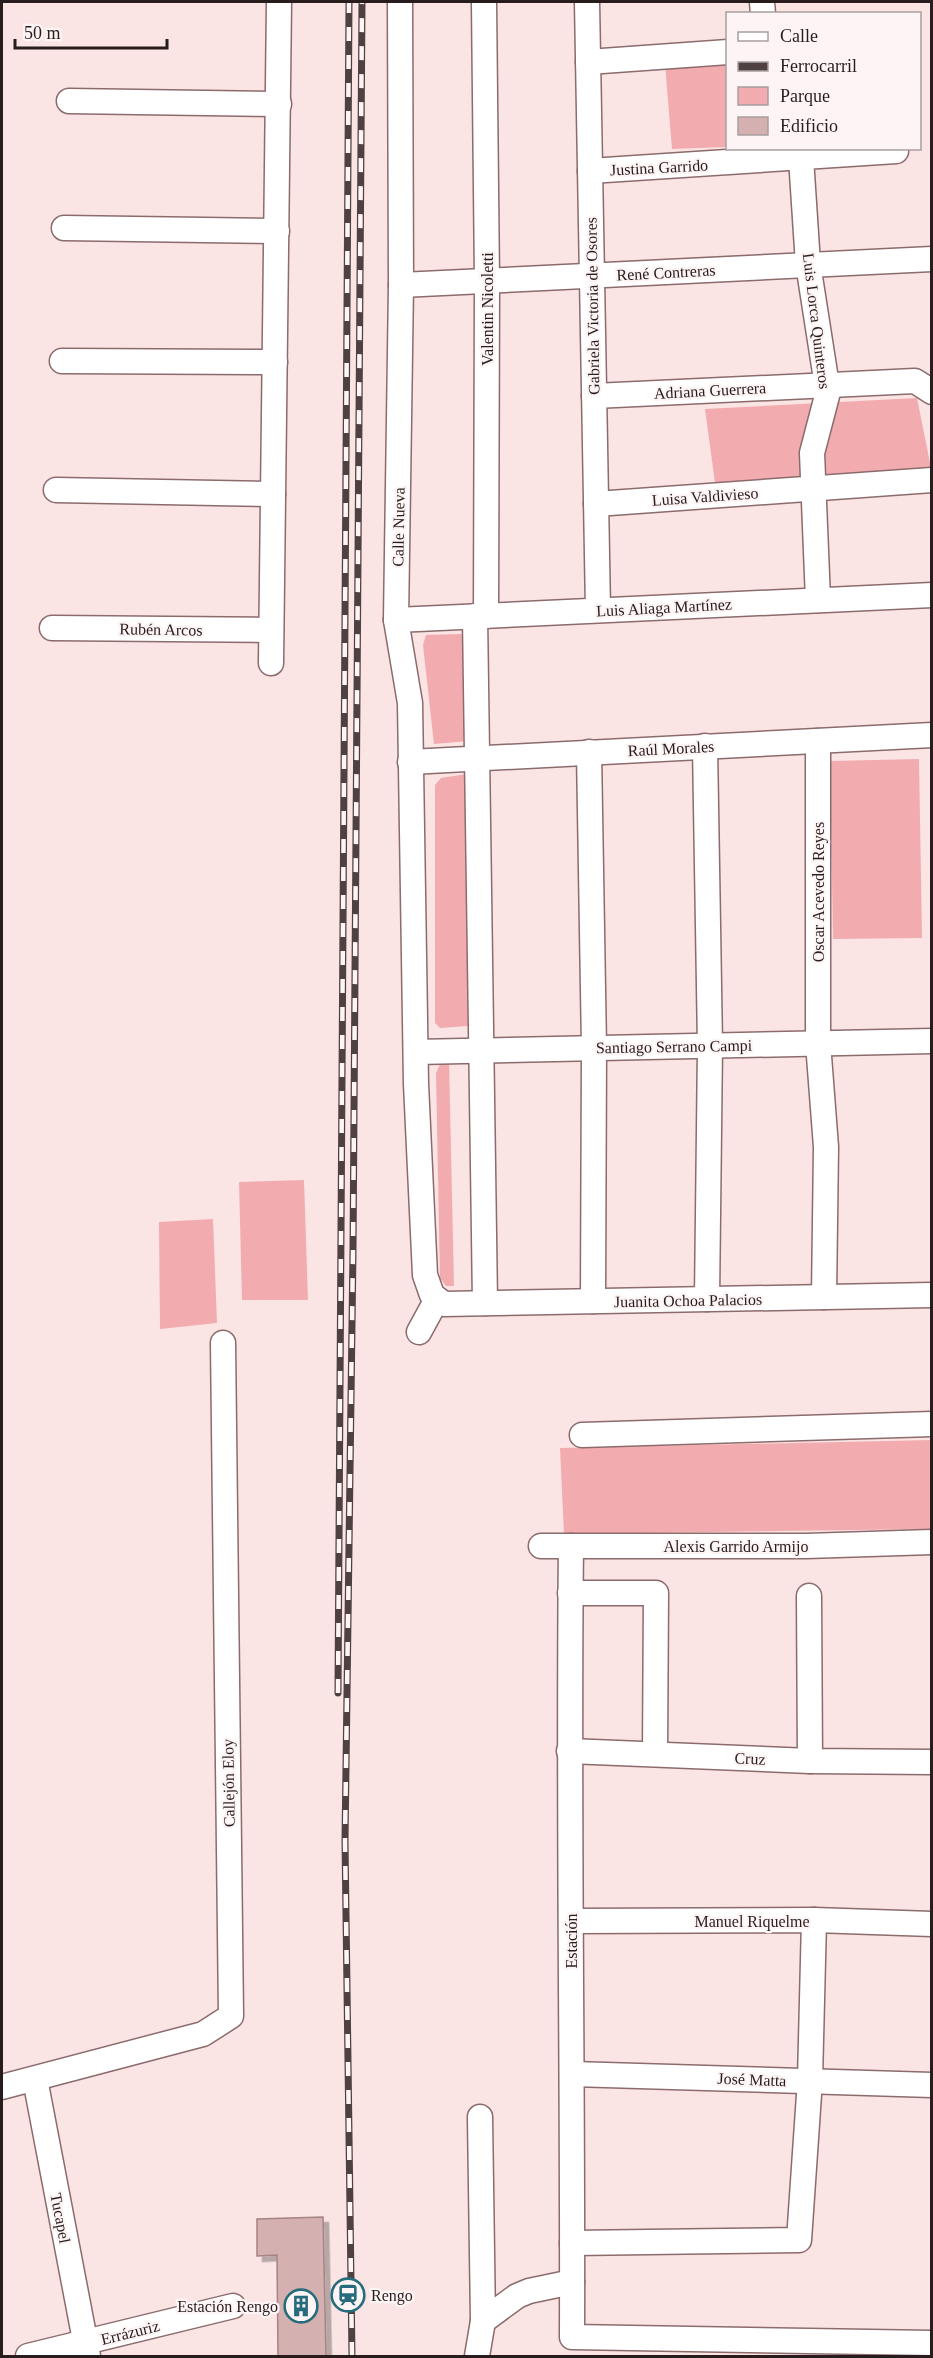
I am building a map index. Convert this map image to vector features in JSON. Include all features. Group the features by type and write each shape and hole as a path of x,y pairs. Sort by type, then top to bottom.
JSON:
{"street":[{"path":"271,663 279,2"},
{"name":"Calle Nueva","path":"400,2 401,285 396,620 410,703 416,1052 425,1275 432,1295 440,1301"},
{"name":"Valentin Nicoletti","path":"484,2 487,281 477,758 485,1303"},
{"name":"Gabriela Victoria de Osores","path":"586,2 598,610"},
{"path":"588,62 726,52"},
{"path":"69,100 279,104"},
{"name":"Justina Garrido","path":"590,171 799,153 896,150"},
{"name":"Luis Lorca Quinteros","path":"799,153 808,264 828,392 812,453 818,600"},
{"path":"64,228 277,231"},
{"name":"René Contreras","path":"401,285 932,259"},
{"path":"62,361 275,362"},
{"name":"Adriana Guerrera","path":"594,396 915,381 932,392"},
{"name":"Luisa Valdivieso","path":"596,504 932,480"},
{"path":"56,490 273,494"},
{"name":"Luis Aliaga Martínez","path":"396,620 932,595"},
{"name":"Rubén Arcos","path":"52,628 271,630"},
{"name":"Raúl Morales","path":"411,762 932,735"},
{"name":"Oscar Acevedo Reyes","path":"818,741 818,1043 826,1147 824,1297"},
{"path":"705,746 710,1046 707,1299"},
{"path":"589,752 594,1048 593,1301"},
{"name":"Santiago Serrano Campi","path":"416,1052 932,1041"},
{"name":"Juanita Ochoa Palacios","path":"440,1301 485,1303 932,1295"},
{"path":"419,1332 440,1301"},
{"name":"Callejón Eloy","path":"35,2079 203,2034 231,2016 223,1343"},
{"path":"582,1435 932,1424"},
{"name":"Alexis Garrido Armijo","path":"541,1546 806,1546 932,1542"},
{"name":"Estación","path":"571,1546 569,1751 572,1921 572,2337 932,2343"},
{"path":"570,1593 656,1593 655,1753"},
{"path":"808,1596 810,1761"},
{"name":"Cruz","path":"569,1751 810,1761 932,1762"},
{"path":"572,2243 799,2240 810,2080 814,1920"},
{"name":"Manuel Riquelme","path":"572,1921 814,1920 932,1924"},
{"name":"José Matta","path":"572,2074 932,2085"},
{"path":"2,2087 35,2079"},
{"name":"Tucapel","path":"35,2079 86,2350"},
{"path":"477,2356 483,2321 480,2117"},
{"path":"483,2321 517,2296 529,2291 572,2282"},
{"name":"Errázuriz","path":"28,2356 86,2350 233,2306"}],"green space":[{"path":"726,61 726,147 672,149 665,64"},
{"path":"917,398 931,468 715,483 705,409"},
{"path":"461,634 467,639 469,741 434,744 423,645 426,635"},
{"path":"919,759 922,938 833,939 830,761"},
{"path":"467,774 468,1026 440,1028 435,1023 435,785 441,778"},
{"path":"449,1060 454,1286 446,1286 440,1278 436,1073 441,1062"},
{"path":"304,1180 308,1300 242,1300 239,1182"},
{"path":"213,1219 217,1323 160,1329 159,1222"},
{"path":"931,1440 931,1529 564,1534 560,1448"}],"building":[{"name":"Estación Rengo","path":"323,2217 326,2356 278,2356 277,2255 257,2256 257,2219"}],"railway":[{"path":"338,1693 349,2"},
{"path":"352,2356 345,1841 353,1251 362,2"}],"place":[{"name":"Rengo","path":"348,2295"},
{"name":"Estación Rengo","path":"301,2306"}]}
